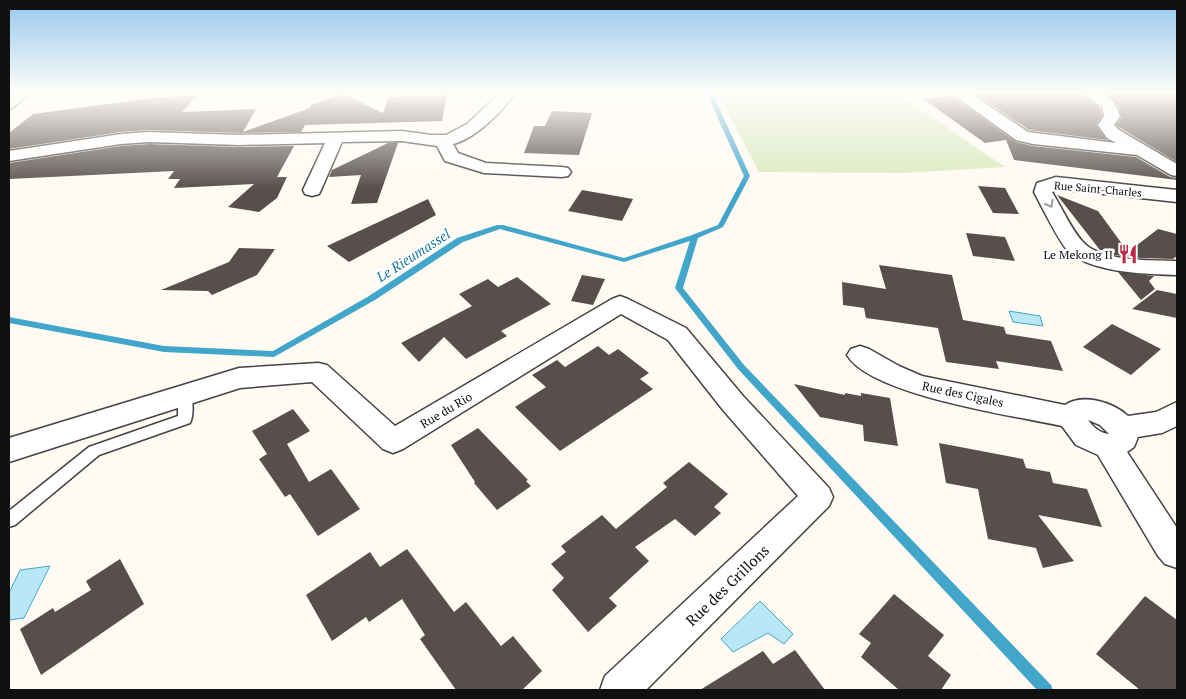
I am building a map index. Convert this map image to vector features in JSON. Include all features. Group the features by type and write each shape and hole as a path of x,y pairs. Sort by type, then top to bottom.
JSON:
{"street":[{"path":"9,156 121,139 140,138 239,140 402,136 442,140 459,137 473,125"},
{"path":"1006,125 1022,136 1033,139 1138,150"},
{"path":"1106,125 1107,129 1138,150 1177,170"},
{"path":"312,190 336,138"},
{"path":"442,140 451,157 484,168 562,172"},
{"name":"Rue Saint-Charles","path":"1177,196 1056,183 1044,187 1043,192 1075,247 1082,252 1100,258 1147,267 1177,268"},
{"name":"Rue du Rio","path":"9,450 239,378 318,372 393,442 620,304 676,334 733,403 818,497"},
{"name":"Rue des Cigales","path":"860,355 890,373 917,385 1072,417 1073,423 1082,434 1097,442 1115,437"},
{"path":"1177,413 1162,422 1115,437 1170,545 1177,553"},
{"name":"Rue des Grillons","path":"635,684 818,497"}],"lane":[{"path":"9,520 94,451 185,419 184,395"}],"green space":[{"path":"734,125 943,125 1005,167 902,173 759,172"}],"water":[{"path":"1009,311 1040,316 1043,326 1013,322"},
{"path":"50,566 24,618 9,620 9,593 20,570"},
{"path":"760,601 793,634 784,644 768,633 733,652 721,639"}],"building":[{"path":"20,125 247,125 243,132 264,125 318,125 305,125 301,132 239,133 149,130 121,132 9,149 9,133"},
{"path":"588,125 579,155 524,153 534,126"},
{"path":"959,125 992,125 1016,142 1033,146 1136,157 1170,177 1177,178 1177,180 1014,160 1006,140 985,143"},
{"path":"1021,125 1096,125 1107,140 1029,130"},
{"path":"1116,125 1177,125 1177,162 1120,128"},
{"path":"388,143 398,143 377,203 351,204 361,175 329,177 332,170"},
{"path":"149,144 239,147 294,146 277,177 287,177 277,198 259,212 228,207 254,184 174,188 180,179 168,179 174,171 9,179 9,163 121,146"},
{"path":"978,186 1005,188 1019,214 993,213"},
{"path":"582,190 633,199 622,221 568,211"},
{"path":"1057,195 1098,211 1128,252 1158,229 1177,234 1177,256 1173,259 1141,258 1114,255 1100,250"},
{"path":"428,199 436,215 349,262 327,246"},
{"path":"966,233 1005,237 1015,261 973,256"},
{"path":"239,248 275,249 257,275 212,295 208,291 161,290 229,262"},
{"path":"879,265 952,275 963,320 1004,327 1006,334 1051,341 1063,371 996,361 999,369 946,362 938,328 866,318 864,308 843,305 842,282 886,289"},
{"path":"1118,272 1154,276 1149,281 1155,289 1141,300"},
{"path":"582,275 605,279 593,305 571,301"},
{"path":"517,277 551,304 501,331 507,336 466,359 444,337 419,362 401,343 472,306 459,294 488,279 498,287"},
{"path":"1157,290 1177,294 1177,318 1132,309"},
{"path":"1112,324 1161,349 1131,375 1083,347"},
{"path":"598,346 609,355 618,349 649,373 640,379 653,389 560,451 515,407 546,387 532,375 557,360 565,367"},
{"path":"794,384 845,395 845,393 861,396 861,393 890,398 898,446 864,441 863,425 820,417"},
{"path":"293,409 310,431 287,444 309,482 331,469 360,509 318,536 290,494 285,497 259,459 267,454 252,431"},
{"path":"478,428 528,480 526,481 531,486 497,510 474,483 451,445"},
{"path":"939,443 1023,459 1026,468 1050,472 1053,483 1087,489 1102,527 1038,515 1074,561 1043,568 1036,548 988,539 978,489 946,483"},
{"path":"689,462 728,494 714,507 721,513 695,536 675,519 635,547 649,561 609,598 617,606 588,632 552,590 564,578 551,564 566,552 561,546 602,515 616,529 667,487 663,483"},
{"path":"407,549 454,612 466,602 501,646 513,636 542,671 522,690 456,690 420,639 425,635 402,599 369,622 366,617 332,641 306,595 370,552 380,567"},
{"path":"120,559 144,604 41,675 20,629 53,608 55,612 91,590 86,581"},
{"path":"894,594 944,635 928,656 951,675 941,690 899,690 861,657 871,643 859,634"},
{"path":"1145,596 1177,620 1177,690 1140,690 1096,654"},
{"path":"795,650 825,690 700,690 763,651 773,664"}],"waterway":[{"name":"Le Rieumassel","path":"695,237 721,226 747,176 724,125"},
{"name":"Le Rieumassel","path":"9,320 164,349 274,354 372,298 460,240 500,227 624,260 695,237"},
{"path":"695,237 679,288 741,367 1046,690"}],"place":[{"name":"Le Mekong II","path":"1128,254"}]}
